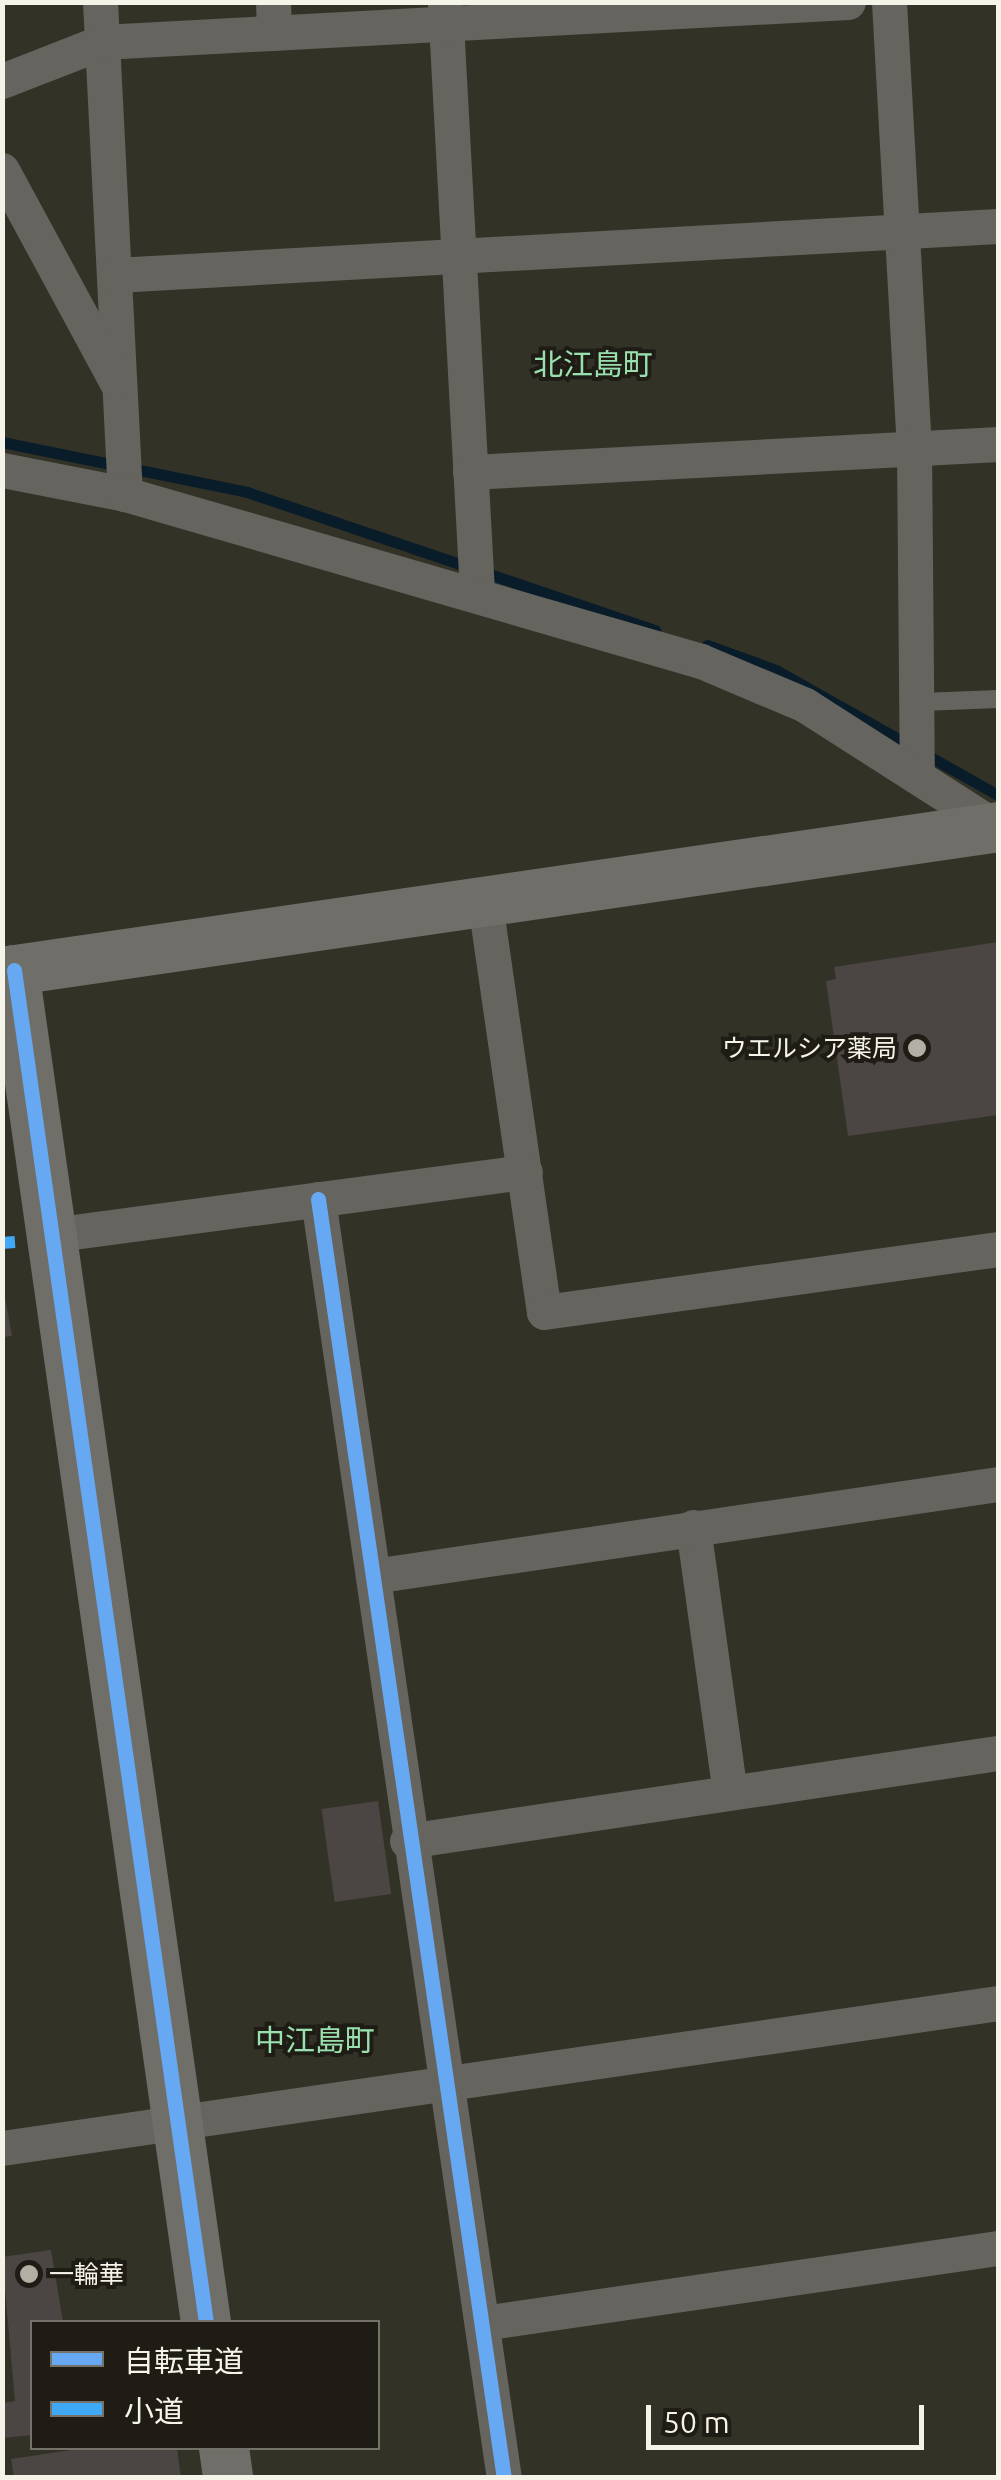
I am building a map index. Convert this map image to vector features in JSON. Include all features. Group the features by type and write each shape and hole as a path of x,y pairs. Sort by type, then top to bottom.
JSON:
{"street":[{"path":"100,2 124,475"},
{"path":"2,81 102,42 273,18 848,2"},
{"path":"889,2 914,448 922,702 919,756"},
{"path":"446,14 477,593"},
{"path":"2,170 119,386"},
{"path":"115,275 998,226"},
{"path":"470,472 998,444"},
{"path":"2,470 124,475 477,593 701,661 919,756 998,828"},
{"path":"206,2320 51,1235 8,971 998,828"},
{"path":"485,903 544,1312 998,1249"},
{"path":"51,1235 525,1172"},
{"path":"318,1199 407,1841 504,2478"},
{"path":"373,1576 998,1484"},
{"path":"693,1527 730,1792"},
{"path":"407,1841 998,1753"},
{"path":"2,2148 998,2002"},
{"path":"483,2323 998,2248"},
{"path":"224,2450 228,2478"}],"lane":[{"path":"922,702 998,699"}],"building":[{"name":"ウエルシア薬局","path":"998,942 998,1115 848,1136 826,981 836,979 834,967"},
{"path":"2,1282 12,1336 2,1337"},
{"path":"378,1801 391,1894 335,1902 322,1809"},
{"path":"51,2250 63,2320 30,2320 30,2435 3,2438 2,2403 15,2401 2,2257"},
{"path":"72,2450 177,2450 181,2478 14,2478 11,2459"}],"waterway":[{"path":"2,442 247,492 655,630"},
{"path":"707,645 776,670 998,795"}],"marked path":[{"path":"2,1243 15,1242"}],"cycle path":[{"path":"14,970 206,2320"},
{"path":"318,1199 504,2478"}],"place":[{"name":"ウエルシア薬局","path":"917,1048"},
{"name":"一輪華","path":"29,2274"}],"district":[{"name":"北江島町","path":"593,364"},
{"name":"中江島町","path":"315,2040"}]}
